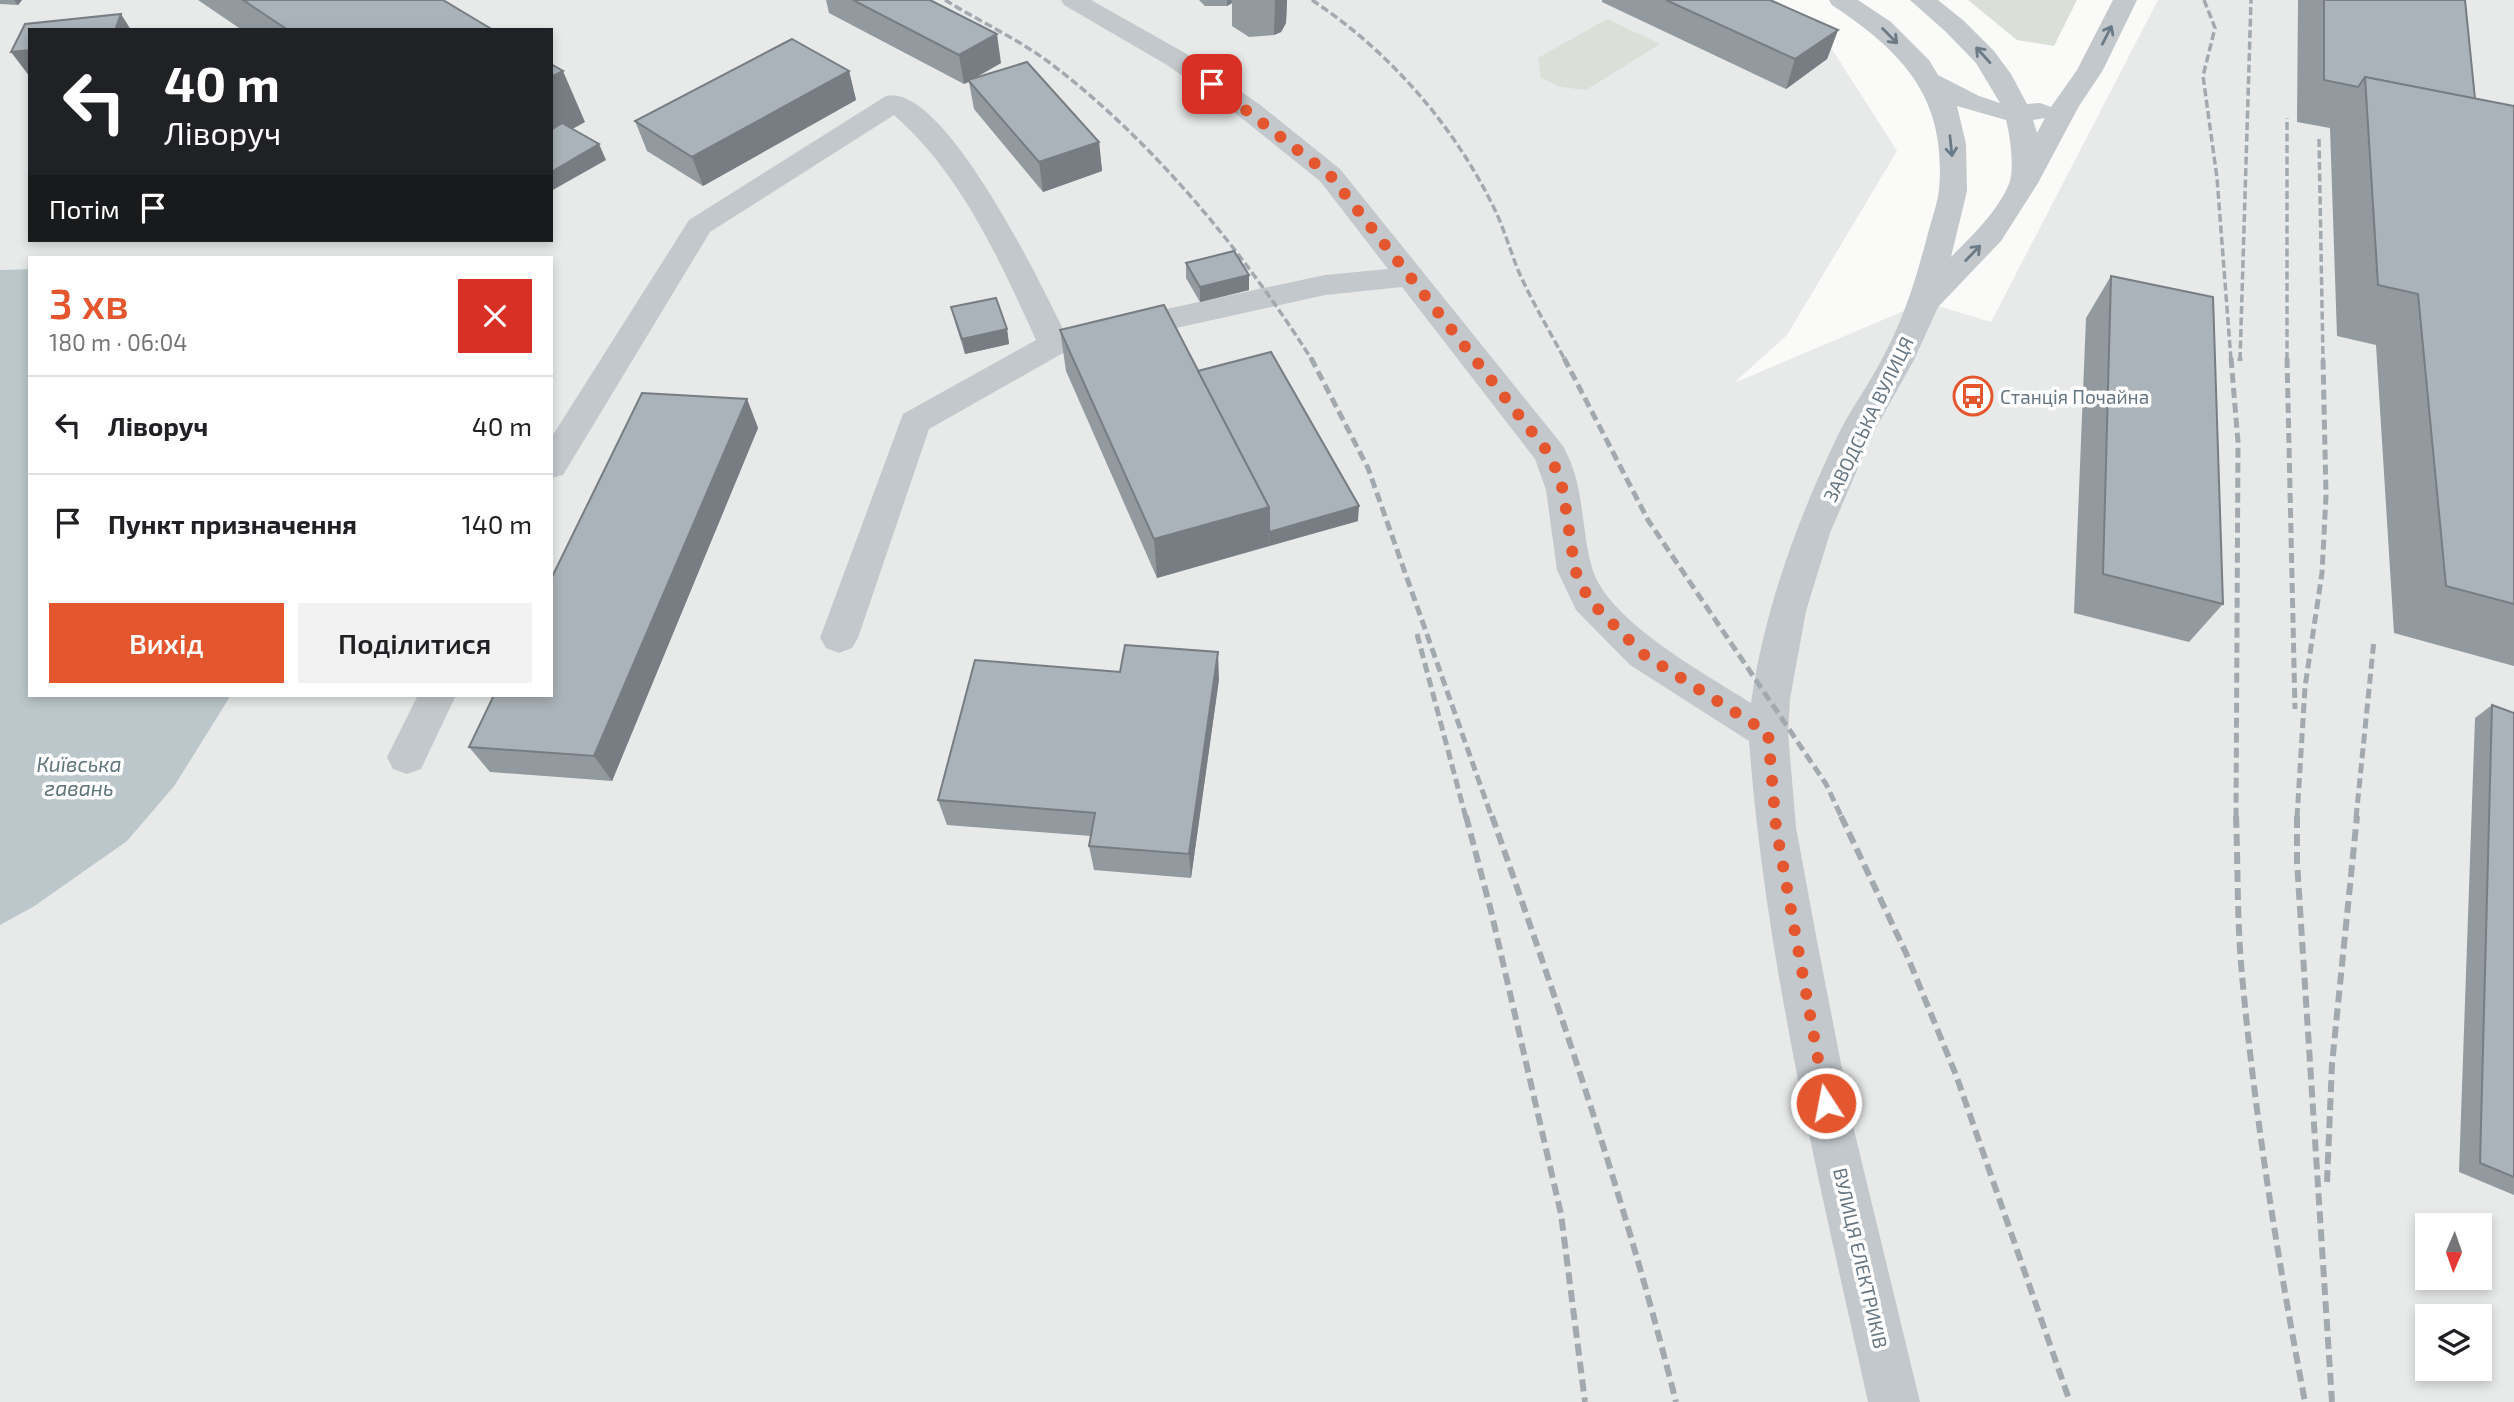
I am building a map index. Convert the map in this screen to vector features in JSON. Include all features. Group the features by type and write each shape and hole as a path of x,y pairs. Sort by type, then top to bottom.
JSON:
{"street":[{"path":"1073,0 1176,59 1249,110 1330,175 1551,456 1563,490 1575,570 1589,600 1643,654 1770,716"},
{"name":"ЗАВОДСЬКА ВУЛИЦЯ","path":"1770,716 1788,611 1812,533 1856,435 1898,360 1925,302 1953,191 1952,144 1944,107 1931,81 1882,27 1842,0"},
{"path":"1922,0 1939,12 1994,68 2010,92 2024,135 2024,183"},
{"name":"ЗАВОДСЬКА ВУЛИЦЯ","path":"1925,302 1991,234 2024,183 2064,106 2090,70 2125,0"},
{"path":"1931,81 1958,99 1990,110 2018,113 2064,106"},
{"path":"553,463 699,226 896,102 930,132 980,197 1054,344"},
{"path":"839,638 915,422 1054,344 1325,285 1409,276"},
{"path":"407,757 436,697"},
{"name":"ВУЛИЦЯ ЕЛЕКТРИКІВ","path":"1770,716 1776,827 1795,941 1831,1130 1894,1402"}],"shaded area":[{"path":"0,0 1774,0 1787,6 1813,41 1830,46 1897,151 1787,335 1734,383 1925,302 1991,322 2158,0 2514,0 2514,1402 0,1402 0,925 33,907 175,785 230,697 553,697 553,256 28,256 28,269 0,270"},
{"path":"1968,0 2077,0 2054,46 2017,40"},
{"path":"1607,19 1660,44 1586,90 1561,87 1541,78 1538,58"}],"water":[{"name":"Київська гавань","path":"28,269 28,697 230,697 175,785 127,841 33,907 0,925 0,270"}],"building":[{"path":"243,0 443,0 490,28 285,28"},
{"path":"853,0 930,0 997,34 959,55"},
{"path":"1666,0 1770,0 1838,30 1795,59"},
{"path":"2324,0 2465,0 2475,99 2365,77 2358,87 2324,80"},
{"path":"121,14 116,28 28,28 28,50 11,52 25,24"},
{"path":"792,39 849,71 692,157 635,121"},
{"path":"1027,62 1099,142 1039,162 968,80"},
{"path":"553,65 563,71 553,76"},
{"path":"2365,77 2514,106 2514,604 2446,586 2418,294 2378,285"},
{"path":"562,123 599,144 553,171 553,129"},
{"path":"1234,251 1249,275 1200,287 1186,263"},
{"path":"2111,276 2213,297 2223,604 2103,574"},
{"path":"996,298 1007,329 962,339 951,307"},
{"path":"1164,305 1269,507 1154,539 1060,330"},
{"path":"1271,352 1359,506 1269,532 1269,507 1198,371"},
{"path":"642,393 747,399 594,756 469,747 493,697 553,697 553,575"},
{"path":"1125,645 1218,652 1189,854 1089,846 1095,813 938,800 975,660 1120,672"},
{"path":"2492,705 2514,713 2514,1177 2480,1163"}],"railway":[{"path":"945,0 1038,54 1125,127 1194,200 1226,239 1312,360"},
{"path":"1312,0 1368,43 1440,120 1479,179 1495,210 1523,281 1565,360"},
{"path":"2204,0 2215,28 2203,76 2217,178 2231,360"},
{"path":"2240,360 2251,0"},
{"path":"2287,118 2287,358"},
{"path":"2319,139 2323,360"},
{"path":"1311,358 1368,468 1492,818"},
{"path":"1564,358 1648,520 1826,784 1842,818"},
{"path":"2231,358 2238,442 2236,816"},
{"path":"2287,358 2295,709"},
{"path":"2297,818 2305,687 2322,573 2326,496 2323,358"},
{"path":"1417,634 1466,818"},
{"path":"2356,818 2374,640"},
{"path":"1466,816 1491,911 1561,1214 1585,1402"},
{"path":"1492,816 1614,1180 1676,1402"},
{"path":"1841,816 1906,953 1956,1075 2070,1402"},
{"path":"2236,816 2240,955 2247,1029 2277,1243 2305,1402"},
{"path":"2327,1182 2332,1064 2357,816"},
{"path":"2297,818 2297,862 2332,1402"}],"place":[{"name":"Станція Почайна","path":"1973,396"}],"route":[{"path":"1212,84 1330,175 1551,456 1563,490 1575,570 1589,600 1643,654 1768,733 1776,827 1826,1103"}]}
